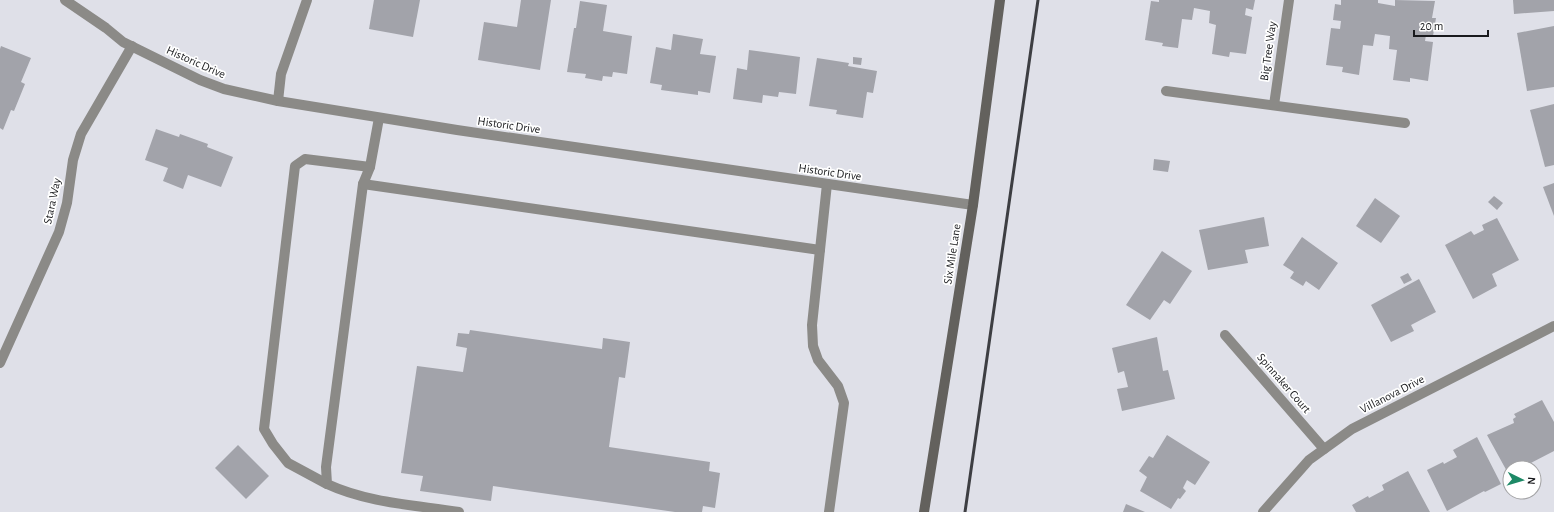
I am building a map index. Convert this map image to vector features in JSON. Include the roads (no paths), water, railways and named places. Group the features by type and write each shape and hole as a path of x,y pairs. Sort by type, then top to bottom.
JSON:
{"street":[{"name":"Historic Drive","path":"65,0 106,28 123,42 200,80 224,89 278,101 538,143 973,205"},
{"path":"278,101 281,74 307,0"},
{"name":"Six Mile Lane","path":"924,512 973,205 1000,0"},
{"name":"Big Tree Way","path":"1274,105 1289,0"},
{"name":"Stara Way","path":"0,363 59,232 67,202 73,160 81,134 132,46"},
{"path":"1166,91 1406,123"},
{"path":"327,484 326,467 363,184 370,167 378,118"},
{"path":"370,167 305,159 295,166 264,429 273,444 288,463 342,491 369,499 459,512"},
{"path":"363,184 820,250"},
{"path":"827,184 812,325 813,346 818,360 838,386 844,403 829,512"},
{"name":"Villanova Drive","path":"1263,512 1309,460 1352,429 1554,326"},
{"name":"Spinnaker Court","path":"1225,335 1324,449"}],"railway":[{"path":"965,512 1038,0"}]}
